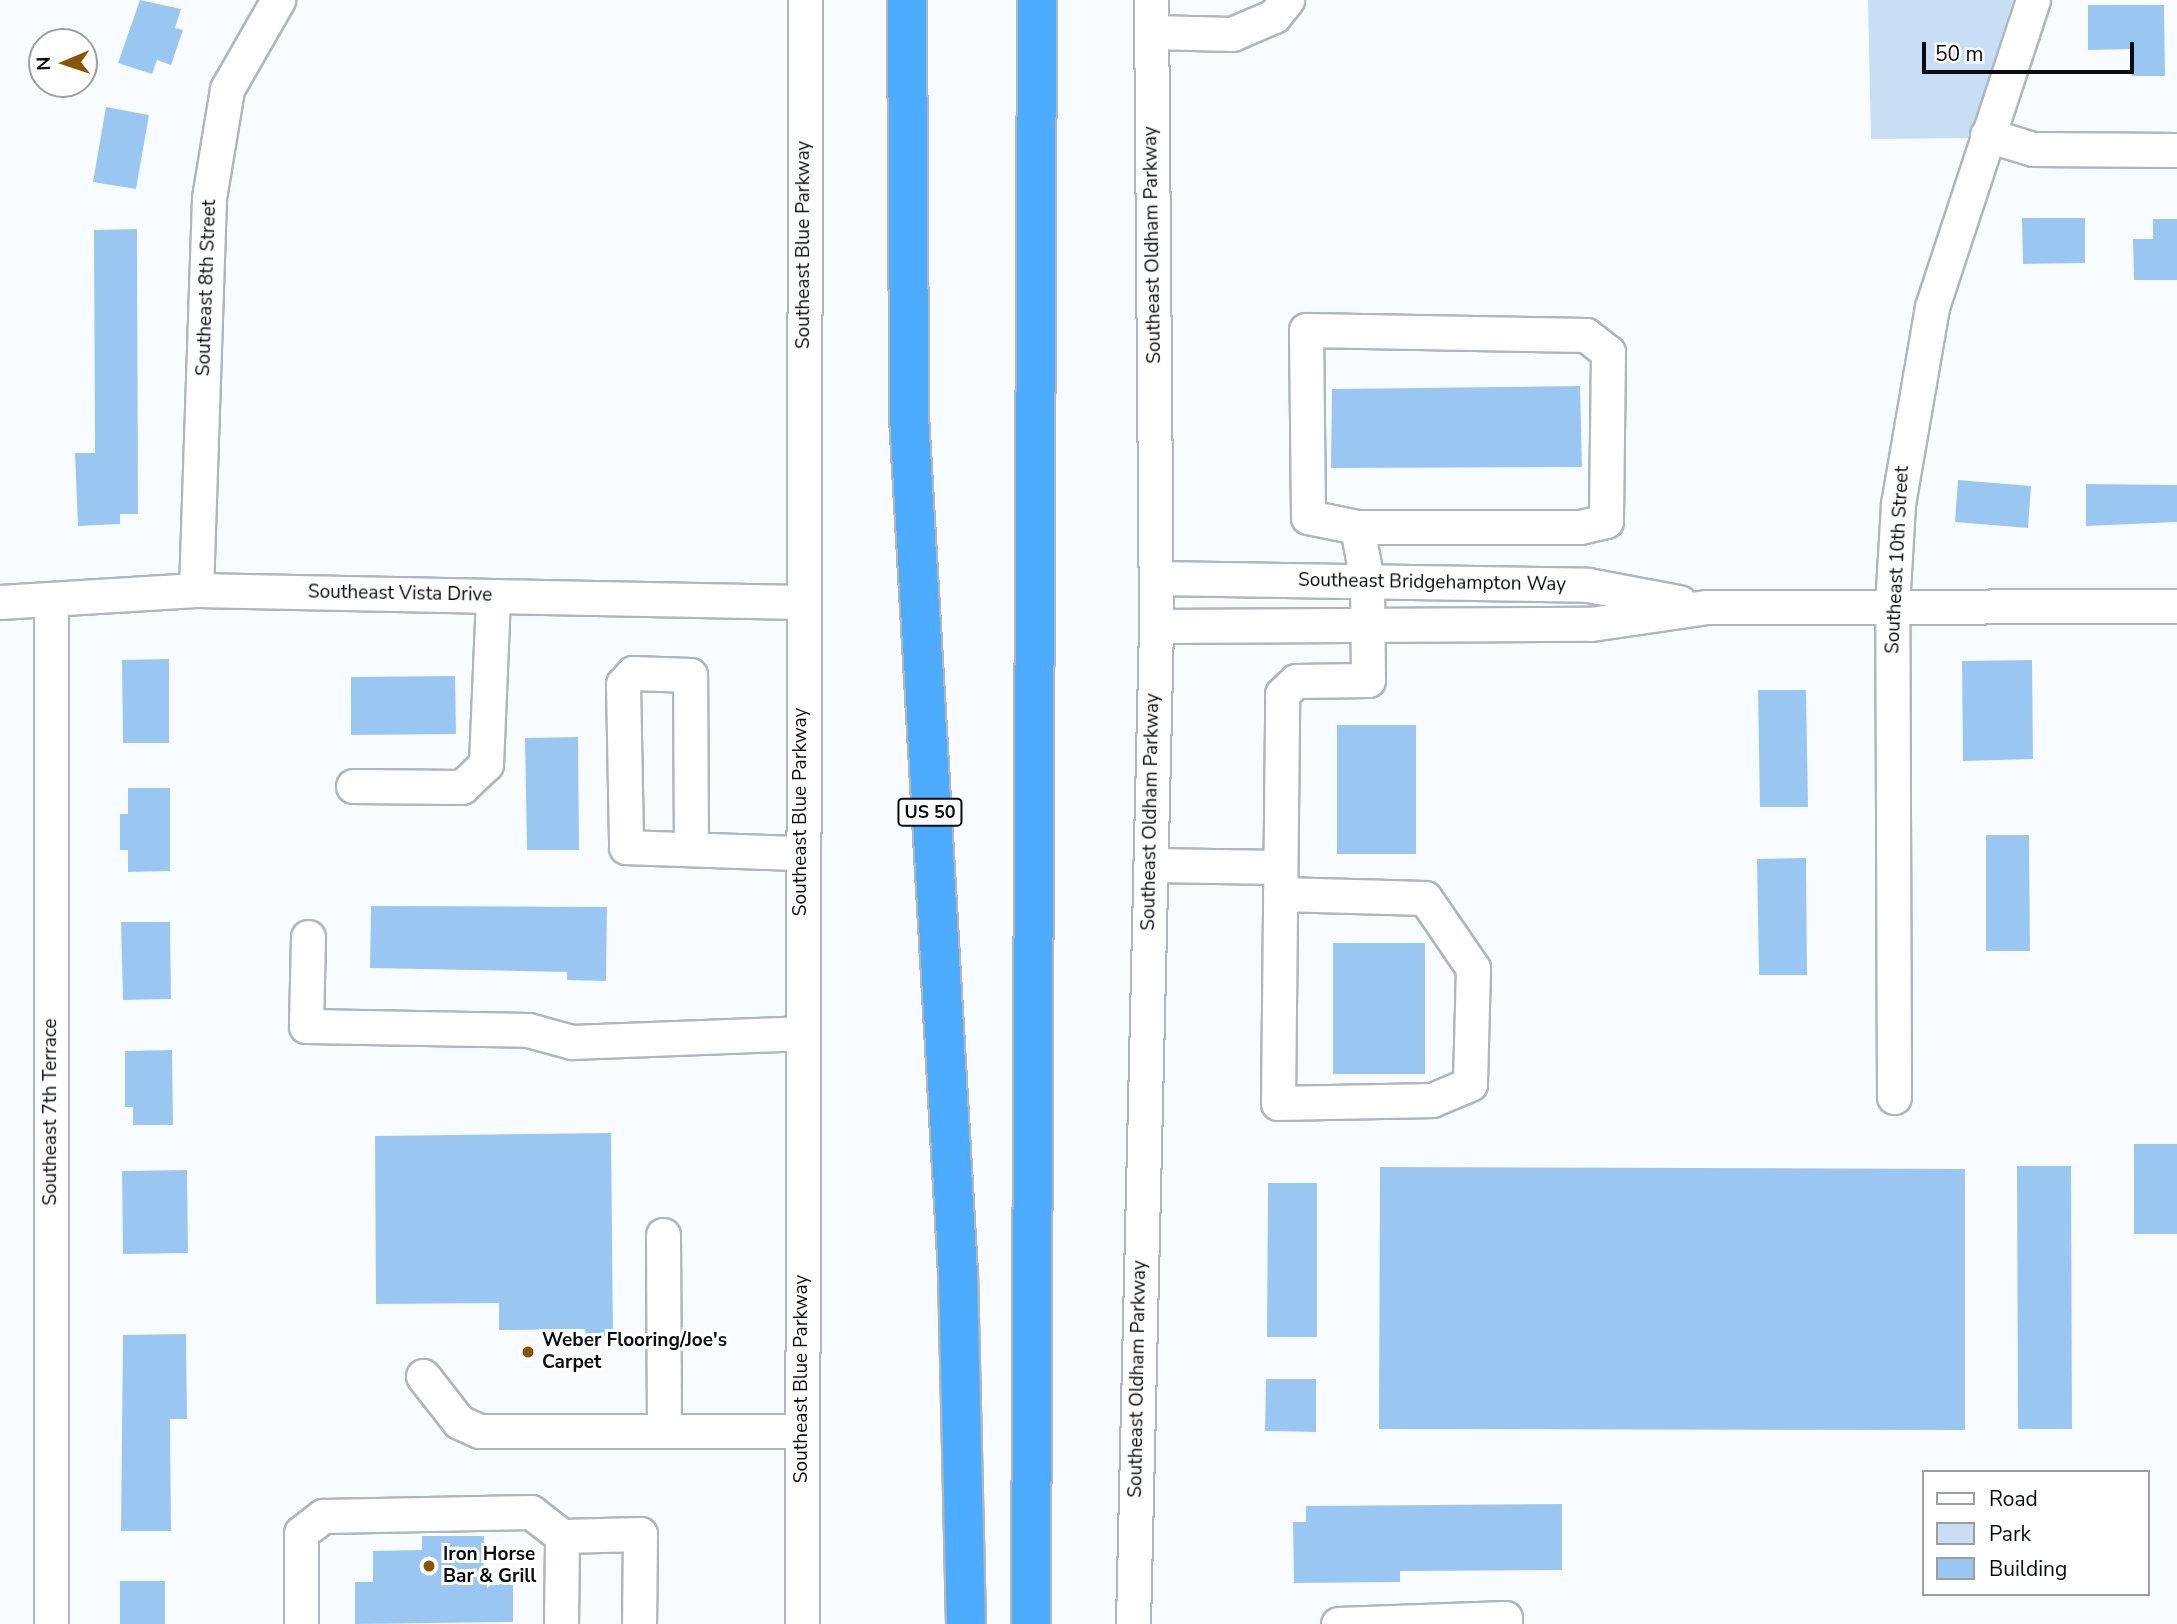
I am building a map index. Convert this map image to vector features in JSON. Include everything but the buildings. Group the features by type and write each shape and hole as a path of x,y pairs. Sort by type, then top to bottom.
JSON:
{"highway":[{"name":"US 50","path":"907,0 909,416 958,1273 966,1624"},
{"path":"1031,1624 1037,0"}],"street":[{"name":"Southeast 8th Street","path":"196,590 209,198 227,89 278,0"},
{"name":"Southeast Blue Parkway","path":"802,1624 801,602 805,0"},
{"path":"1151,16 1232,34 1274,16 1287,0"},
{"name":"Southeast 10th Street","path":"1894,1097 1892,606 1898,504 1918,371 1955,226 2033,0"},
{"name":"Southeast Oldham Parkway","path":"1133,1624 1156,626 1151,16"},
{"path":"1987,135 2033,149 2177,150"},
{"path":"1306,330 1586,335 1608,352 1606,521 1580,527 1357,527 1308,517 1306,330"},
{"path":"1150,864 1280,880 1425,898 1473,968 1470,1084 1432,1100 1278,1103 1280,880 1282,694 1296,681 1368,680 1367,581 1357,527"},
{"name":"Southeast Bridgehampton Way","path":"1156,578 1588,585 1706,607"},
{"name":"Southeast Vista Drive","path":"0,603 196,590 801,602"},
{"path":"353,786 462,787 486,764 493,596"},
{"name":"Southeast 7th Terrace","path":"51,600 51,1624"},
{"name":"Southeast Bridgehampton Way","path":"1156,626 1591,624 1706,607 2177,606"},
{"path":"691,849 690,675 633,673 623,684 626,846 691,849 801,853"},
{"path":"308,937 306,1026 528,1030 572,1042 802,1033"},
{"path":"663,1234 664,1431"},
{"path":"423,1376 459,1422 479,1431 802,1431"},
{"path":"301,1624 301,1533 323,1516 531,1512 562,1536 640,1534 639,1624"},
{"path":"561,1624 562,1536"},
{"path":"1338,1624 1505,1618 1504,1624"}],"green space":[{"path":"1868,0 2013,0 1970,138 1871,139"}],"place":[{"name":"Weber Flooring/Joe's Carpet","path":"528,1352"},
{"name":"Iron Horse Bar & Grill","path":"429,1566"}]}
